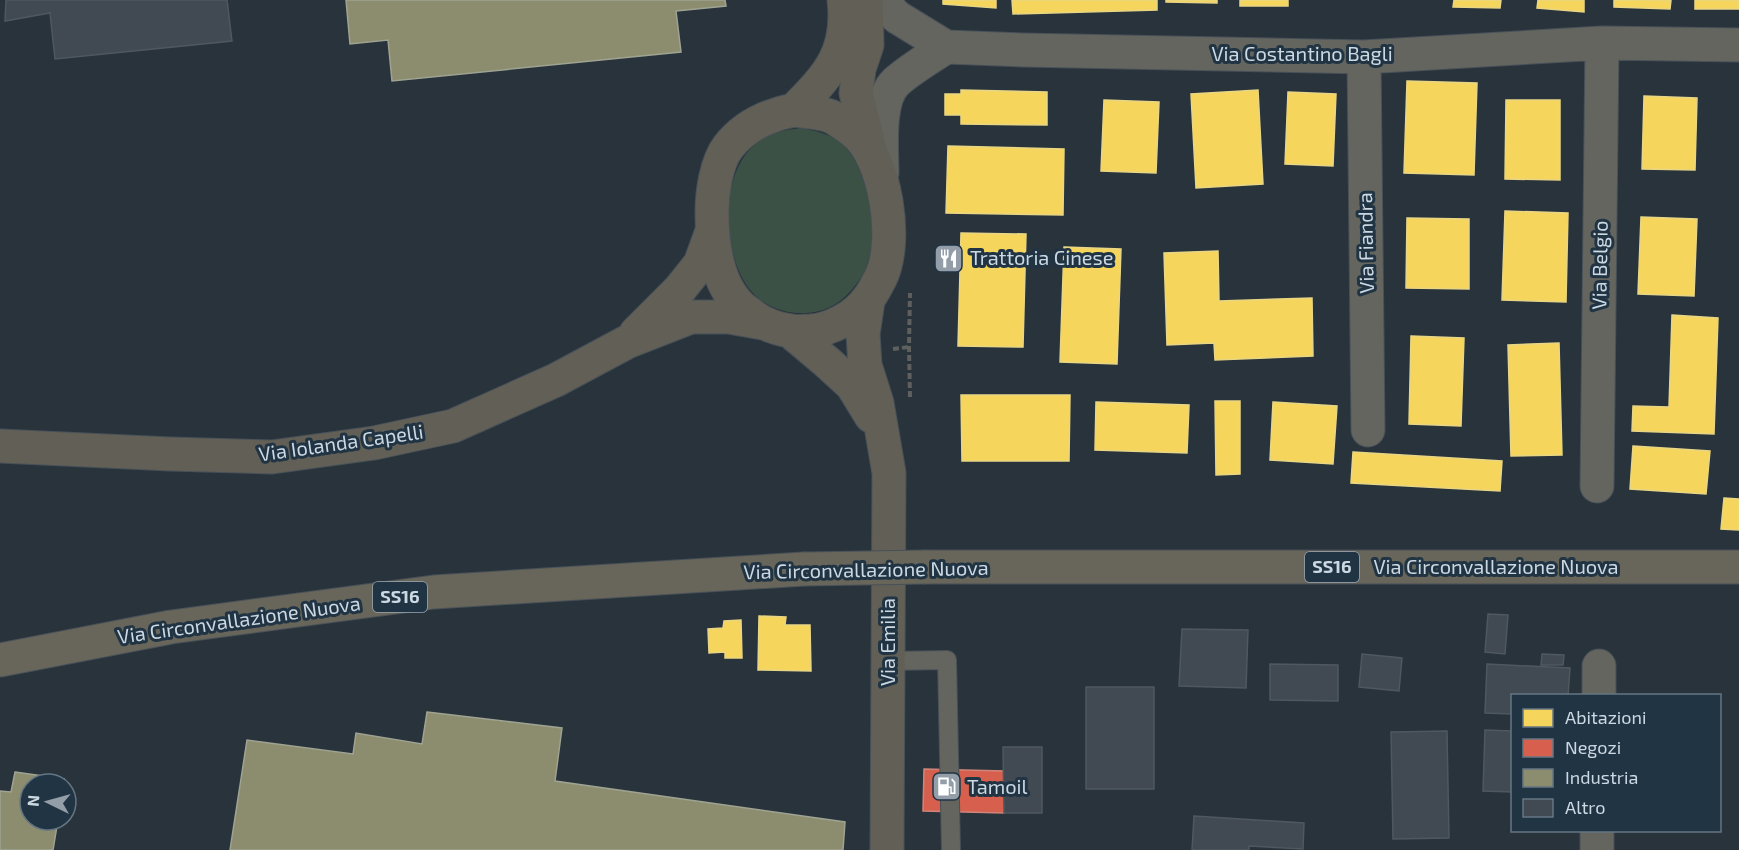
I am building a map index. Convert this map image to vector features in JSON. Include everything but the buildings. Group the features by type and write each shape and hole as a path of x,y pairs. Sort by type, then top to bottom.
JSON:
{"main road":[{"path":"794,110 828,74 841,49 846,19 844,0"},
{"path":"866,0 867,45 859,69 856,93 877,167 889,215 888,249 881,276 868,300 846,320 819,330 777,327 740,306 724,282 715,256 712,231 712,200 717,174 727,148 748,127 773,114 794,110 830,116 855,132 877,167"},
{"name":"Via Iolanda Capelli","path":"627,342 680,289 700,264 712,231"},
{"name":"Via Emilia","path":"868,300 863,334 865,365 877,403 889,473 887,850"},
{"name":"Via Iolanda Capelli","path":"0,446 272,457 374,443 453,426 556,381 627,342 691,317 729,317 777,327"},
{"name":"Via Emilia","path":"777,327 828,363 852,385 882,435"},
{"name":"Via Circonvallazione Nuova","path":"0,660 171,627 434,592 804,569 1739,567"}],"street":[{"name":"Via Costantino Bagli","path":"880,0 894,15 946,46 1364,57 1602,43 1739,45"},
{"name":"Via Belgio","path":"1597,486 1602,43"},
{"path":"877,167 884,103 894,83 946,46"},
{"name":"Via Fiandra","path":"1364,57 1368,430"},
{"path":"1597,832 1597,850"}],"lane":[{"path":"888,661 947,660 951,850"}],"green space":[{"path":"801,128 833,138 852,156 866,189 872,226 868,261 863,274 852,290 832,306 805,313 776,308 763,302 752,292 742,277 734,258 728,215 730,193 745,155 768,136"}],"place":[{"name":"Trattoria Cinese","path":"949,258"},
{"name":"Tamoil","path":"946,787"}]}
